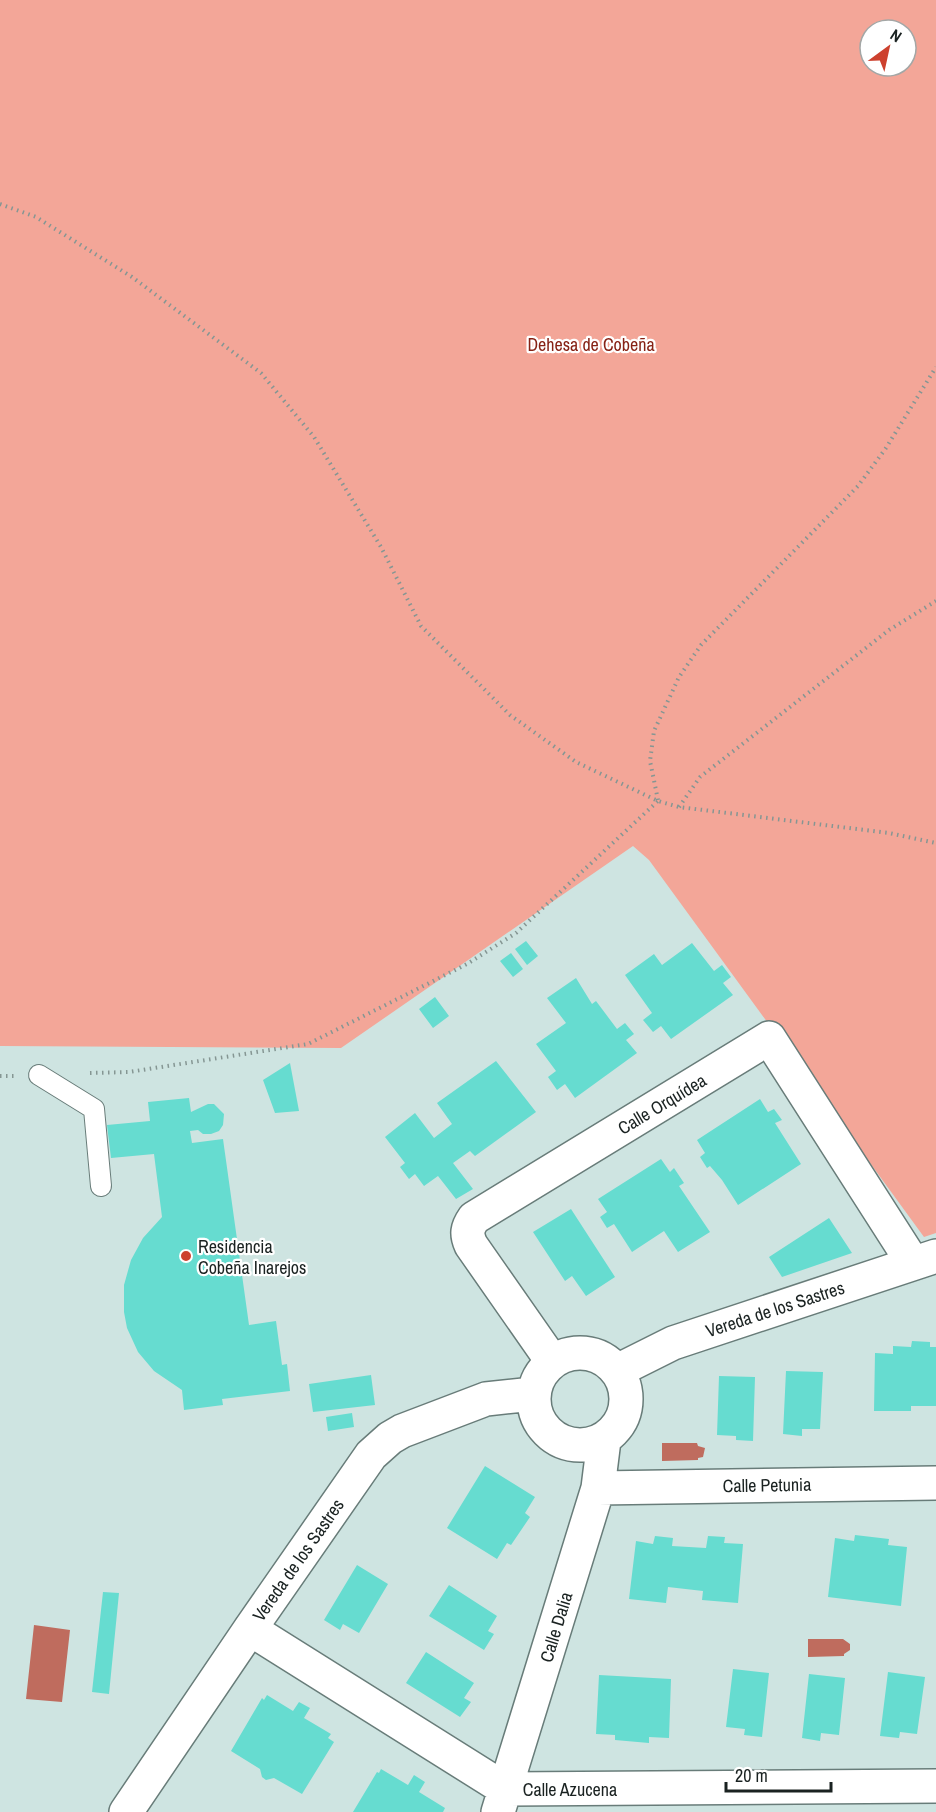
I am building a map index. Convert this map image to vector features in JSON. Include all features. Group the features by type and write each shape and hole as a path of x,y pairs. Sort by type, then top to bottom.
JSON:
{"street":[{"name":"Calle Orquídea","path":"552,1361 471,1245 466,1235 469,1225 474,1218 769,1038 925,1260"},
{"name":"Vereda de los Sastres","path":"617,1371 673,1343 925,1260"},
{"path":"580,1353 594,1355 607,1361 617,1371 624,1385 627,1400 624,1416 616,1429 604,1440 591,1445 575,1446 561,1442 548,1434 536,1415 533,1394 543,1370 552,1361 565,1355 580,1353"},
{"name":"Vereda de los Sastres","path":"126,1812 371,1455 390,1438 401,1420 486,1399 533,1394"},
{"name":"Calle Dalia","path":"502,1801 598,1488 604,1440"},
{"name":"Calle Petunia","path":"598,1488 936,1483"},
{"name":"Calle Azucena","path":"250,1629 502,1801 936,1786"}],"lane":[{"path":"39,1075 94,1109 101,1186"}],"path":[{"path":"0,204 36,216 132,277 261,374 314,437 381,547 421,626 510,715 576,762 658,801 679,807 889,833 936,843"},
{"path":"658,801 650,761 654,731 679,677 701,645 858,486 886,448 936,368"},
{"path":"679,807 700,777 889,630 936,601"},
{"path":"0,1076 129,1072 308,1044 467,964 516,933 658,801"}],"green space":[{"name":"Dehesa de Cobeña","path":"0,0 936,0 936,1233 924,1237 649,860 633,846 341,1048 0,1046"}],"shaded area":[{"path":"662,1443 697,1443 698,1446 705,1448 703,1457 698,1460 662,1461"},
{"path":"34,1625 70,1630 62,1702 26,1699"},
{"path":"808,1639 843,1639 850,1644 850,1650 844,1656 808,1657"}],"building":[{"path":"526,941 538,956 527,965 515,949"},
{"path":"692,943 714,971 722,965 731,977 723,983 733,995 671,1039 661,1026 653,1032 643,1020 652,1013 625,975 654,954 662,965"},
{"path":"511,953 523,969 513,977 500,961"},
{"path":"576,978 592,1004 596,1001 617,1029 625,1023 634,1034 626,1040 637,1053 575,1098 565,1084 557,1090 548,1077 556,1071 536,1044 566,1023 547,998"},
{"path":"435,997 449,1016 433,1028 419,1009"},
{"path":"496,1061 536,1112 475,1156 470,1151 453,1163 473,1189 456,1199 438,1176 424,1186 415,1174 409,1179 400,1167 405,1163 385,1137 415,1113 434,1138 452,1124 437,1103"},
{"path":"290,1063 299,1111 275,1113 263,1080"},
{"name":"Residencia Cobeña Inarejos","path":"189,1098 191,1112 208,1104 214,1104 224,1114 223,1125 219,1131 203,1134 198,1130 190,1131 192,1143 223,1139 249,1325 276,1321 282,1365 287,1364 290,1391 222,1399 223,1405 184,1410 182,1390 154,1371 138,1352 127,1328 124,1312 124,1285 131,1260 143,1238 162,1217 154,1154 111,1158 107,1125 150,1121 148,1102"},
{"path":"760,1099 768,1112 774,1109 782,1120 775,1123 801,1164 738,1205 722,1180 710,1166 707,1168 700,1157 705,1153 697,1140"},
{"path":"661,1159 670,1172 674,1168 684,1183 679,1186 710,1232 678,1252 664,1231 632,1252 614,1224 607,1228 600,1217 607,1212 598,1199"},
{"path":"571,1209 615,1277 586,1296 572,1276 565,1281 533,1232"},
{"path":"829,1218 852,1253 782,1277 769,1257"},
{"path":"912,1341 930,1342 930,1347 936,1347 936,1406 911,1406 911,1411 874,1411 875,1353 893,1354 893,1346 911,1347"},
{"path":"786,1371 823,1372 820,1429 802,1429 802,1436 783,1434"},
{"path":"371,1375 375,1405 313,1412 309,1384"},
{"path":"719,1376 755,1377 753,1441 736,1440 736,1436 717,1435"},
{"path":"352,1413 354,1427 328,1431 326,1417"},
{"path":"485,1466 535,1497 525,1513 530,1517 511,1545 507,1543 497,1559 447,1528"},
{"path":"855,1535 889,1539 888,1545 907,1547 901,1606 828,1597 835,1538 854,1541"},
{"path":"655,1536 673,1538 672,1546 706,1548 708,1536 725,1537 724,1543 743,1544 738,1603 702,1600 703,1591 668,1587 666,1603 629,1599 636,1541 653,1544"},
{"path":"357,1565 388,1584 359,1633 343,1624 340,1630 324,1620"},
{"path":"449,1585 497,1616 488,1631 494,1634 484,1650 429,1616"},
{"path":"103,1592 119,1593 109,1694 92,1692"},
{"path":"426,1652 474,1683 464,1698 471,1702 460,1717 406,1683"},
{"path":"733,1669 769,1673 762,1737 744,1735 745,1729 726,1727"},
{"path":"888,1672 925,1677 917,1734 900,1732 899,1738 880,1736"},
{"path":"809,1674 845,1678 839,1735 821,1733 820,1741 802,1738"},
{"path":"599,1675 671,1679 669,1738 649,1737 649,1743 615,1740 615,1735 596,1734"},
{"path":"267,1695 293,1711 299,1702 310,1708 304,1718 331,1734 328,1738 334,1742 302,1794 274,1778 266,1780 262,1777 260,1769 231,1751 262,1698 264,1700"},
{"path":"381,1769 408,1785 414,1775 425,1782 419,1792 445,1808 443,1812 353,1812"}],"place":[{"name":"Residencia Cobeña Inarejos","path":"186,1256"}]}
